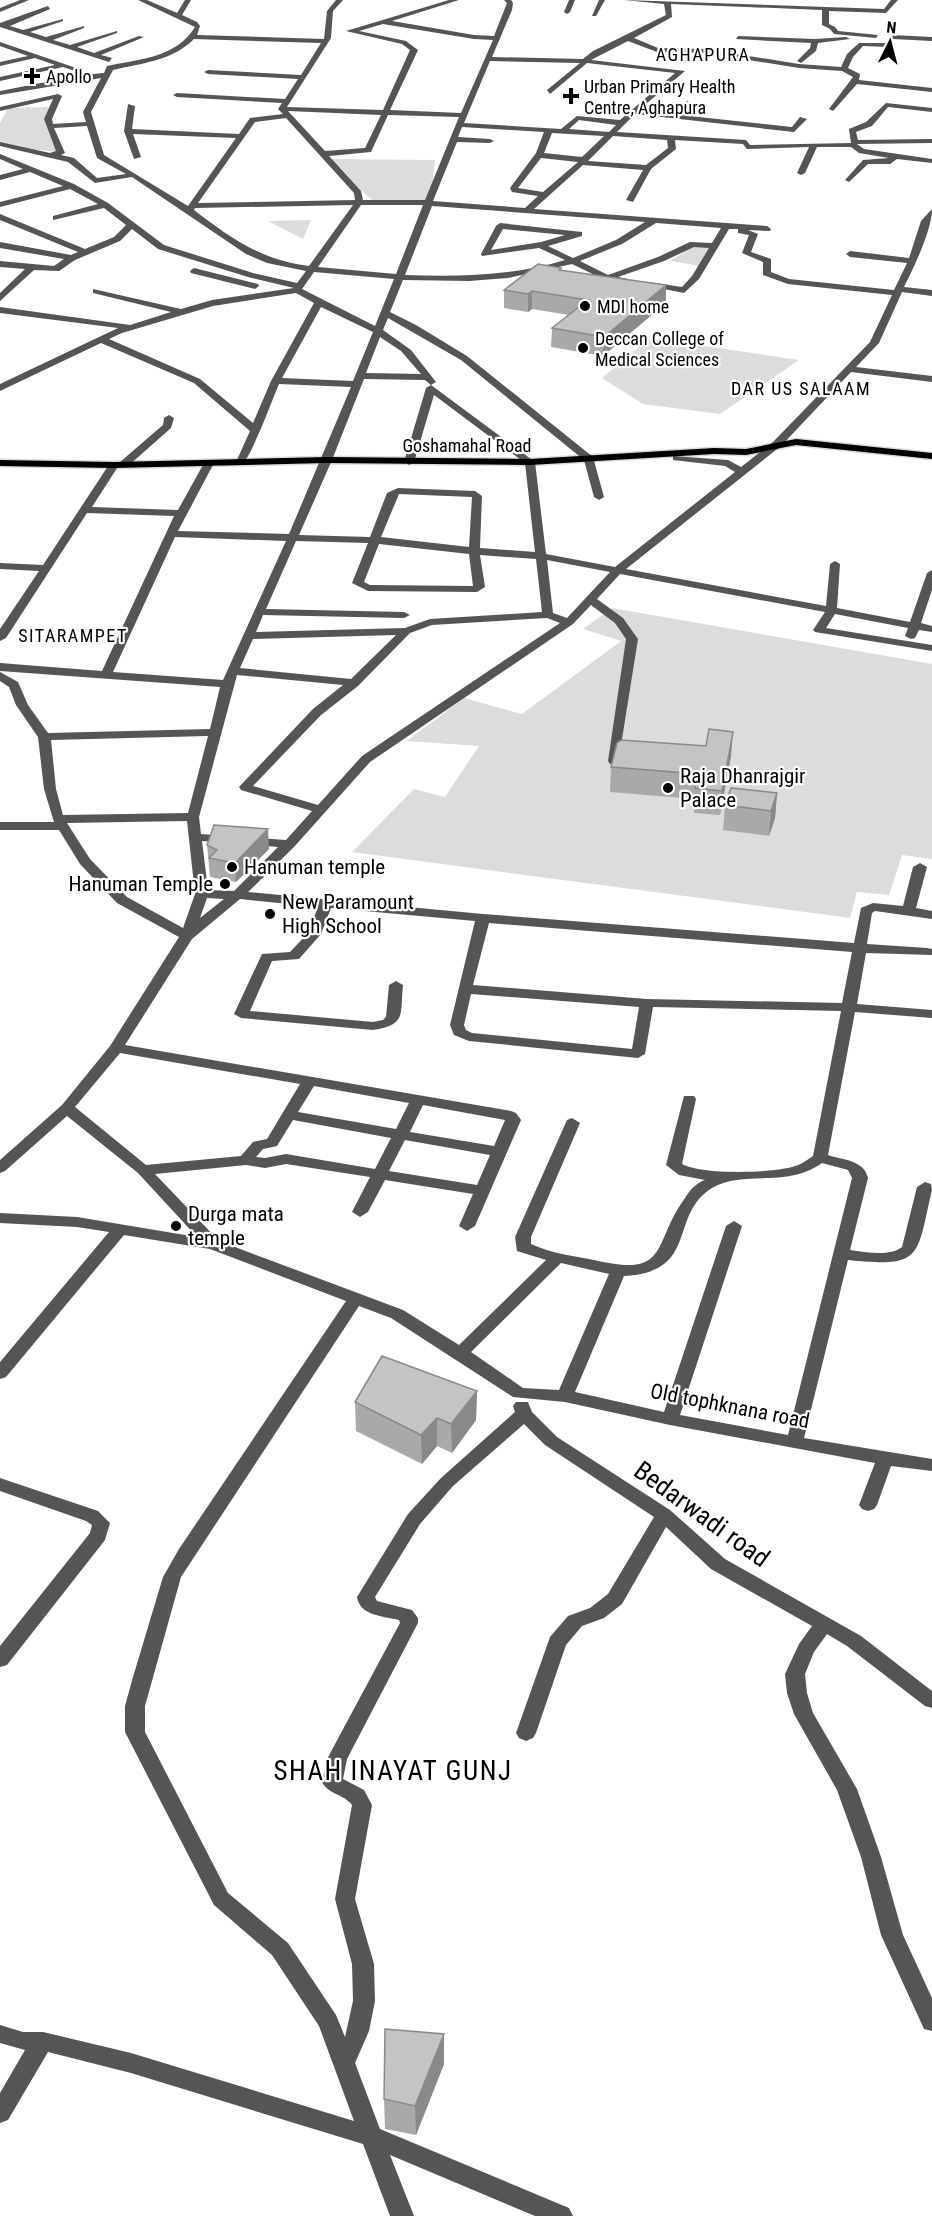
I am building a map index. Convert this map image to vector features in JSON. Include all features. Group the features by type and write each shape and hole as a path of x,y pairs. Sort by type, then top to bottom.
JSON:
{"main road":[{"name":"Goshamahal Road","path":"1,464 327,460 530,462 714,451 746,452 796,442 932,456"},
{"path":"604,459 613,461 677,458 718,456 728,453"}],"street":[{"path":"0,4 9,0"},
{"path":"0,10 26,0"},
{"path":"141,0 161,4 178,16 195,23 198,27 210,27"},
{"path":"178,16 188,0"},
{"path":"282,109 327,37 330,11 340,0"},
{"path":"194,37 327,37 456,0"},
{"path":"0,1168 68,1108 116,1048 187,936 202,894 193,817 227,684 327,460 430,203 453,139 509,10 510,3 507,0"},
{"path":"567,12 572,0"},
{"path":"594,15 602,0"},
{"path":"627,0 725,2 886,11 896,0"},
{"path":"550,92 582,66 584,61 670,16 663,1"},
{"path":"2,25 48,8"},
{"path":"826,8 825,25 833,28 836,33 887,45 891,37 932,39"},
{"path":"24,32 61,20"},
{"path":"381,22 474,37 497,38"},
{"path":"2,25 109,60"},
{"path":"48,39 82,27"},
{"path":"100,156 87,112 110,68 165,56 183,47 194,37 198,27"},
{"path":"71,47 115,32"},
{"path":"316,32 327,37"},
{"path":"322,154 368,150 414,50 404,42 349,32"},
{"path":"94,55 141,37"},
{"path":"628,38 657,50 705,51 809,67 844,69 857,76 855,82 833,109"},
{"path":"738,38 780,47 826,39 864,40"},
{"path":"844,69 850,56 864,40"},
{"path":"801,61 813,49 815,41"},
{"path":"2,46 75,69"},
{"path":"120,46 138,50"},
{"path":"765,60 780,47"},
{"path":"148,52 157,54"},
{"path":"0,63 35,56"},
{"path":"489,59 584,61 681,71 633,112 583,162 528,210"},
{"path":"0,79 65,65"},
{"path":"803,75 809,67"},
{"path":"208,72 303,76"},
{"path":"0,93 82,76 106,75"},
{"path":"855,82 932,90"},
{"path":"0,100 69,85 102,84"},
{"path":"50,155 61,152 50,126 50,113 58,96 69,85"},
{"path":"177,95 288,101"},
{"path":"0,109 58,96"},
{"path":"674,117 687,103"},
{"path":"932,110 886,105 869,124 852,131 854,144 861,151 932,161"},
{"path":"131,106 128,131 137,157"},
{"path":"282,109 463,115"},
{"path":"0,388 100,339 132,327 212,303 298,288 359,202 358,193 282,109"},
{"path":"633,112 794,130 802,119"},
{"path":"191,208 206,183 253,120 288,116"},
{"path":"564,130 577,118 636,122"},
{"path":"50,126 91,124"},
{"path":"459,125 746,142 747,147 932,141"},
{"path":"660,137 670,126"},
{"path":"544,195 523,192 514,188 539,155 549,129"},
{"path":"128,131 243,136"},
{"path":"630,200 648,168 672,149 671,138"},
{"path":"453,139 490,141"},
{"path":"0,144 70,160 80,159"},
{"path":"801,173 814,145"},
{"path":"539,155 648,168"},
{"path":"0,156 71,186 105,205 161,247 298,288 318,304 377,331 404,349 430,382 530,462 548,615"},
{"path":"90,157 100,156 191,208 211,229 269,260 311,268 400,278 484,278 577,261 630,237 653,220"},
{"path":"849,180 866,162 890,162 893,156"},
{"path":"70,160 94,181 132,176"},
{"path":"0,177 32,169"},
{"path":"0,205 71,186"},
{"path":"191,208 359,202 430,203 653,220 725,228 754,234 746,253 762,257 768,261 766,273 788,281 932,293"},
{"path":"56,218 105,205"},
{"path":"187,936 237,895 289,844 318,809 366,759 569,622 618,570 777,444 873,343 912,261 932,211"},
{"path":"0,217 85,252"},
{"path":"0,264 30,269 56,269 72,258 112,243 127,233 131,224"},
{"path":"500,226 579,234 541,245 485,254 500,226"},
{"path":"725,228 767,228"},
{"path":"522,234 608,278 684,290 716,246 715,243 725,228"},
{"path":"608,278 661,259 693,244 716,246"},
{"path":"0,245 72,258"},
{"path":"850,254 912,261"},
{"path":"0,298 30,269"},
{"path":"194,271 282,292"},
{"path":"96,291 180,312"},
{"path":"241,462 276,381 318,304"},
{"path":"0,310 132,327"},
{"path":"384,313 413,327 464,358 589,459 599,497"},
{"path":"100,339 197,381 256,431"},
{"path":"849,369 932,379"},
{"path":"276,381 430,382"},
{"path":"409,462 430,382"},
{"path":"0,638 83,510 119,464 161,433 168,426 169,418"},
{"path":"677,458 728,463 741,472"},
{"path":"106,675 181,513 209,463"},
{"path":"259,612 408,602 477,589 479,587 474,552 477,496 470,492 392,493 358,583 408,602 430,622"},
{"path":"83,510 181,513"},
{"path":"172,534 375,540 474,552 541,556 932,629"},
{"path":"835,564 831,611 819,630 932,648"},
{"path":"0,566 46,568"},
{"path":"906,644 929,592 932,573"},
{"path":"590,599 624,623 632,639 614,762"},
{"path":"249,636 406,631 430,622 548,615 569,622"},
{"path":"318,809 245,787 317,712 354,683 406,631"},
{"path":"0,667 227,684"},
{"path":"233,671 354,683"},
{"path":"0,676 14,685 22,705 44,737 50,789 61,822 86,861 122,900 187,936"},
{"path":"0,687 14,685"},
{"path":"44,737 215,732"},
{"path":"0,826 193,817"},
{"path":"195,837 289,844"},
{"path":"908,911 920,867"},
{"path":"202,894 927,952"},
{"path":"326,904 314,934 294,956 267,957 241,1014 374,1026 387,1024 393,1018 396,985"},
{"path":"689,1099 674,1165 678,1169 729,1177 778,1174 802,1170 812,1165 820,1158 866,911 873,907 932,915"},
{"path":"483,918 465,989 458,1025 459,1032 469,1037 638,1054 647,1003"},
{"path":"465,989 647,1003 847,1007 932,1014"},
{"path":"116,1048 511,1116 513,1120 467,1226"},
{"path":"246,1160 258,1145 272,1143 310,1080"},
{"path":"360,1212 419,1099"},
{"path":"68,1108 143,1170 213,1245"},
{"path":"289,1115 499,1152"},
{"path":"573,1123 523,1237 523,1247 534,1252 618,1271 641,1270 656,1264 664,1255 688,1203 696,1192 707,1184 729,1177"},
{"path":"795,1441 859,1173 853,1167 820,1158"},
{"path":"143,1170 246,1160 265,1163 286,1159 482,1191"},
{"path":"841,1254 896,1258 906,1255 910,1249 925,1187"},
{"path":"0,1218 77,1222 213,1245 397,1314 519,1393 524,1414 447,1482 414,1519 366,1597 367,1603 371,1606 405,1615 409,1618 409,1623 337,1759 332,1776 332,1782 337,1787 352,1791 360,1797 362,1805 345,1899 363,1964 364,2001 358,2031 344,2063"},
{"path":"670,1419 735,1226"},
{"path":"0,1373 119,1230"},
{"path":"460,1353 558,1257"},
{"path":"565,1395 618,1271"},
{"path":"355,1299 184,1554 172,1577 135,1706 135,1732 221,1899 280,1949 328,2022 402,2216"},
{"name":"Old tophknana road","path":"519,1393 565,1395 670,1419 885,1459 932,1465"},
{"name":"Bedarwadi road","path":"524,1414 551,1442 664,1515 718,1564 854,1641 932,1701"},
{"path":"868,1505 885,1459"},
{"path":"0,1484 92,1516 100,1523 99,1535 0,1660"},
{"path":"526,1733 557,1642 575,1621 597,1613 615,1599 664,1515"},
{"path":"824,1624 806,1649 795,1674 797,1694 804,1714 847,1789 871,1857 892,1935 932,2022"},
{"path":"0,2034 23,2041 43,2041 131,2063 371,2136 561,2216"},
{"path":"0,2113 43,2041"}],"shaded area":[{"path":"49,107 47,120 49,131 59,152 27,149 0,143 0,123 8,108"},
{"path":"325,159 435,160 430,203 372,200"},
{"path":"311,220 303,239 268,221"},
{"path":"694,246 715,248 701,266 670,261"},
{"path":"650,338 799,360 720,414 643,404 602,378"},
{"path":"612,608 932,664 932,859 902,855 889,895 857,892 850,918 352,852 414,789 445,797 479,746 407,741 464,698 522,714 621,641 583,629"}],"building":[{"path":"538,264 561,268 559,270 666,285 604,337 552,328 588,300 532,291 528,294 504,290"},
{"path":"709,729 733,732 722,791 695,788 699,774 611,767 617,743 621,740 706,746"},
{"path":"731,788 777,793 771,811 725,805"},
{"path":"214,825 268,829 235,863 209,858 217,850 207,845"},
{"path":"382,1356 477,1391 451,1424 437,1418 421,1435 355,1402"},
{"path":"385,2029 444,2034 415,2106 384,2099"}],"place":[{"name":"Apollo","path":"32,76"},
{"name":"Urban Primary Health Centre, Aghapura","path":"571,96"},
{"name":"MDI home","path":"585,306"},
{"name":"Deccan College of Medical Sciences","path":"583,348"},
{"name":"Raja Dhanrajgir Palace","path":"668,788"},
{"name":"Hanuman temple","path":"232,867"},
{"name":"Hanuman Temple","path":"225,884"},
{"name":"New Paramount High School","path":"270,914"},
{"name":"Durga mata temple","path":"176,1226"}],"district":[{"name":"AGHAPURA","path":"703,54"},
{"name":"DAR US SALAAM","path":"801,388"},
{"name":"SITARAMPET","path":"73,635"},
{"name":"SHAH INAYAT GUNJ","path":"393,1771"}]}
